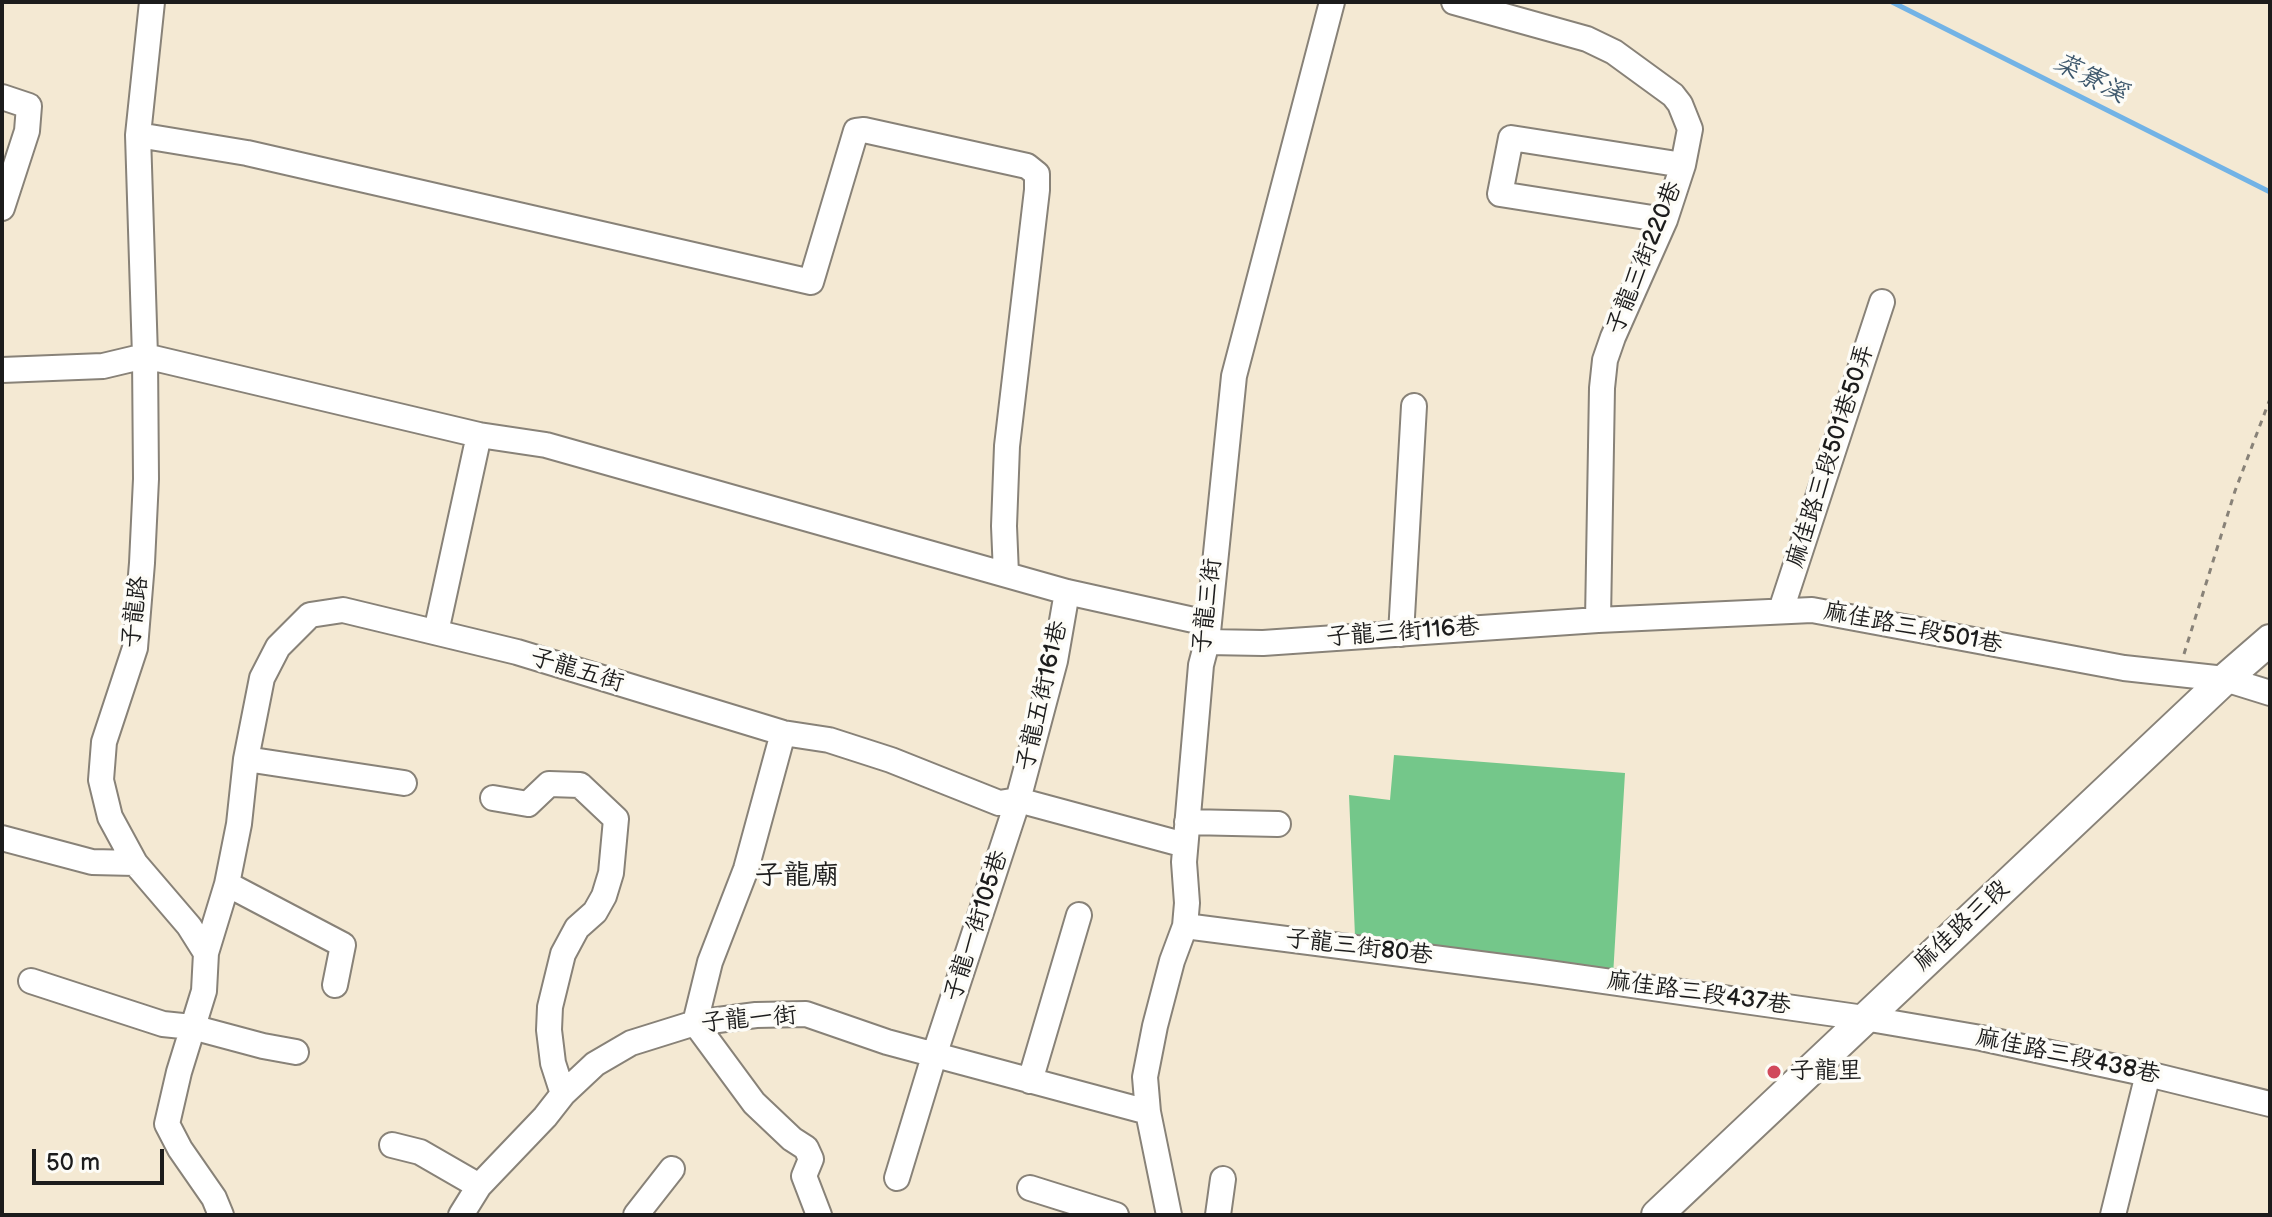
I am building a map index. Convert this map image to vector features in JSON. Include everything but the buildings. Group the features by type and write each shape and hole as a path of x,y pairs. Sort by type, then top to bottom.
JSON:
{"main road":[{"name":"麻佳路三段","path":"1657,1215 2270,640"}],"street":[{"name":"子龍路","path":"152,2 138,135 146,479 135,648 104,742 101,780 110,817 135,863 189,926 206,953"},
{"name":"子龍三街","path":"1169,1215 1148,1112 1145,1077 1172,961 1185,926 1184,862 1201,665 1234,376 1332,2"},
{"name":"子龍三街220巷","path":"1454,2 1587,39 1614,52 1664,86 1680,104 1690,129 1683,165 1665,220 1613,337 1603,374 1598,620"},
{"path":"2,97 29,106 27,131 2,208"},
{"path":"138,135 247,153 811,282 856,131 864,130 1027,166 1037,174 1037,190 1007,446 1006,574"},
{"path":"1665,220 1500,194 1511,138 1683,165"},
{"name":"麻佳路三段501巷50弄","path":"1781,610 1882,302"},
{"path":"2,370 103,366 145,356"},
{"name":"子龍三街116巷","path":"145,356 479,435 546,445 1207,632 1263,643 1598,620"},
{"path":"1401,634 1414,406"},
{"path":"436,632 479,435"},
{"name":"子龍五街161巷","path":"1018,800 1055,661 1067,592"},
{"name":"子龍五街","path":"206,953 227,884 262,678 278,647 310,615 343,610 517,652 783,733 841,744 891,760 999,803 1018,800 1186,834 1278,824"},
{"name":"麻佳路三段501巷","path":"1598,620 1812,610 2124,668 2225,679 2270,693"},
{"path":"783,733 746,869 710,962 695,1023 754,1103 806,1148 811,1159 804,1176 819,1215"},
{"path":"246,759 404,783"},
{"path":"493,798 528,804 549,784 580,785 616,819 611,873 604,896 595,912 577,928 563,954 550,1007 553,1063 563,1094"},
{"name":"子龍一街105巷","path":"897,1178 1018,800"},
{"path":"2,838 92,862 135,863"},
{"path":"227,884 343,945 335,985"},
{"path":"1030,1081 1079,915"},
{"name":"子龍三街80巷","path":"1185,926 1534,971"},
{"path":"206,953 204,991 167,1124 180,1149 214,1198 221,1215"},
{"name":"麻佳路三段437巷","path":"1534,971 1864,1018"},
{"path":"31,981 163,1024 192,1027 296,1052"},
{"name":"子龍一街","path":"461,1215 479,1186 563,1094 595,1064 631,1043 695,1023 756,1015 806,1014 887,1042 1148,1112"},
{"name":"麻佳路三段438巷","path":"1864,1018 1981,1038 2270,1104"},
{"path":"2113,1215 2148,1074"},
{"path":"392,1145 420,1152 479,1186"},
{"path":"636,1215 672,1169"},
{"path":"1218,1215 1223,1179"},
{"path":"1030,1188 1116,1215"}],"path":[{"path":"2178,673 2235,491 2270,399"}],"green space":[{"path":"1394,755 1625,773 1613,976 1355,936 1349,795 1390,800"}],"waterway":[{"name":"菜寮溪","path":"1892,2 2270,192"}],"place":[{"name":"子龍里","path":"1774,1072"}],"district":[{"name":"子龍廟","path":"797,877"}]}
